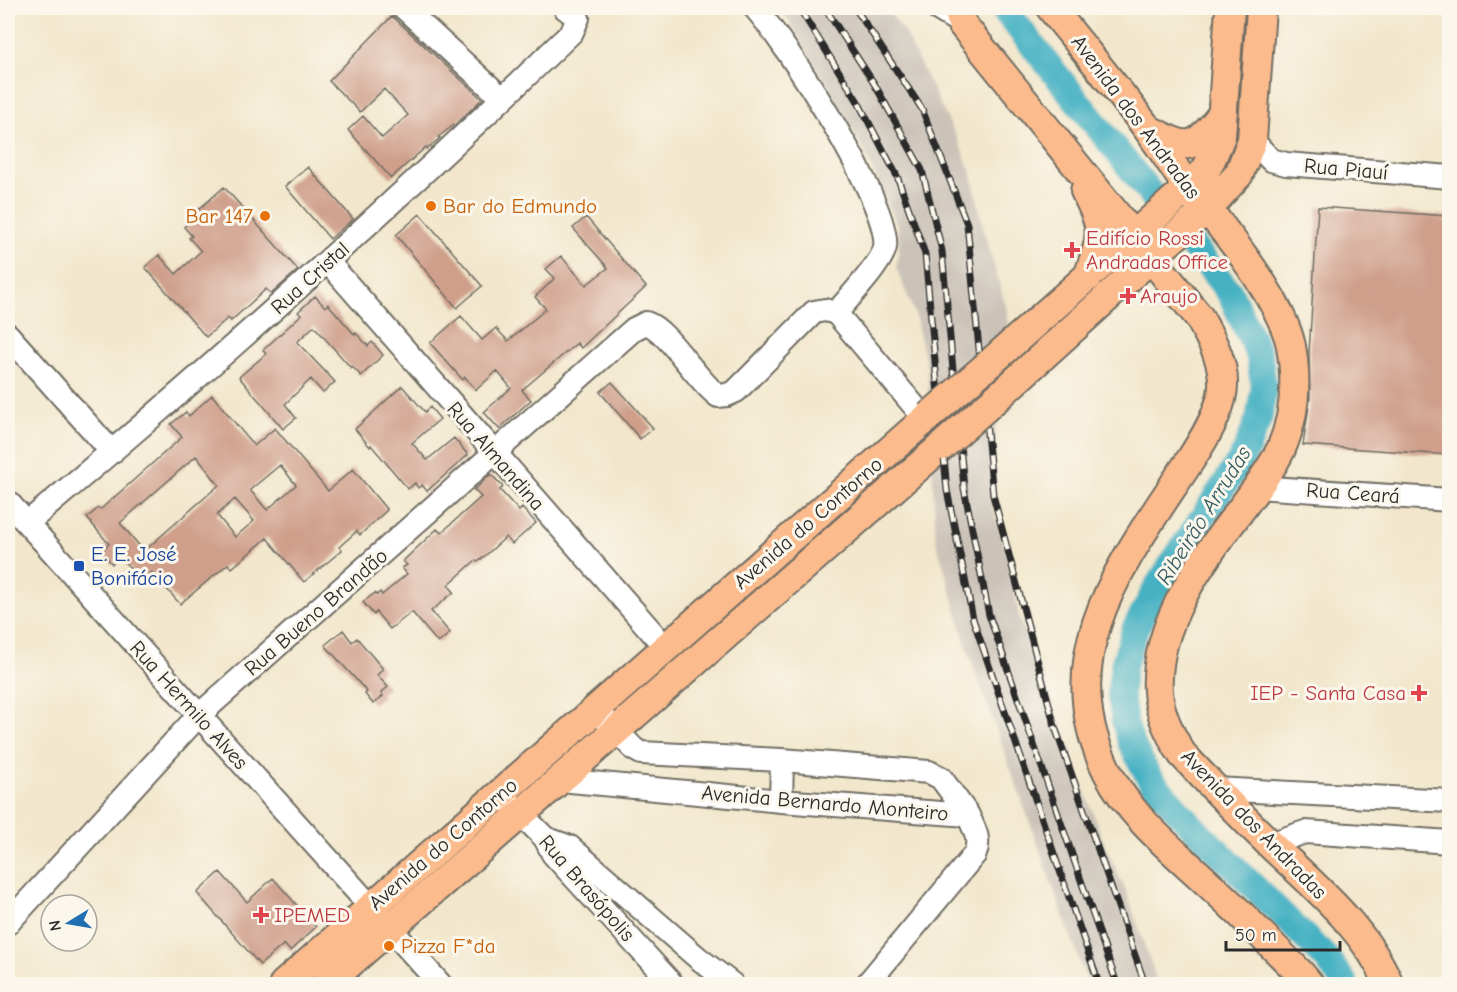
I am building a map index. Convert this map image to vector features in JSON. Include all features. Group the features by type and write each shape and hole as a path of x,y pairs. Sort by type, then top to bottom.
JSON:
{"main road":[{"name":"Avenida dos Andradas","path":"1051,8 1147,128 1180,175 1183,191 1249,262 1277,309 1290,344 1294,373 1293,405 1281,448 1257,487 1208,553 1170,623 1158,669 1158,693 1171,736 1182,754 1215,789 1324,896 1362,938 1380,962 1389,984"},
{"name":"Avenida do Contorno","path":"284,984 381,918 520,814 1001,394 1148,242 1183,191 1204,171 1215,153 1221,136 1224,111 1230,8"},
{"name":"Avenida do Contorno","path":"326,984 381,918 501,794 927,418 1087,278 1204,212 1239,174 1252,140 1261,8"},
{"path":"960,13 1074,164 1148,242 1199,317 1213,343 1221,365 1223,386 1218,407 1194,454 1139,539 1106,597 1090,645 1086,670 1086,696 1090,723 1098,749 1108,774 1126,801 1168,848 1229,903 1309,984"},
{"path":"1147,128 1173,142 1198,142 1204,138 1224,111"},
{"path":"1074,164 1097,215 1101,231 1099,245 1087,278"}],"street":[{"path":"404,8 503,99"},
{"path":"755,8 783,44 836,128 869,193 883,227 885,250 871,271 836,313 927,418"},
{"path":"936,8 960,13"},
{"name":"Rua Cristal","path":"27,523 112,452 328,262 503,99 572,32 572,13"},
{"name":"Rua Piauí","path":"1252,140 1271,160 1286,164 1449,177"},
{"name":"Rua Almandina","path":"328,262 666,648"},
{"name":"Rua Bueno Brandão","path":"8,920 198,716 634,329 646,323 658,329 702,382 718,396 736,391 814,312 825,309 836,313"},
{"path":"8,335 112,452"},
{"name":"Rua Ceará","path":"1257,487 1449,500"},
{"name":"Rua Hermilo Alves","path":"8,502 440,984"},
{"name":"Avenida Bernardo Monteiro","path":"596,710 637,751 928,772 941,778 968,815"},
{"path":"646,787 658,753"},
{"path":"781,801 782,760"},
{"name":"Avenida Bernardo Monteiro","path":"560,780 781,801 968,815"},
{"path":"1215,789 1449,801"},
{"name":"Rua Brasópolis","path":"501,794 545,838 553,854 672,984"},
{"path":"1328,834 1330,794"},
{"path":"867,984 975,854 978,838 968,815"},
{"path":"1270,844 1305,832 1449,842"},
{"path":"545,838 570,847 698,958 732,984"},
{"path":"672,984 698,958"}],"shaded area":[{"path":"781,8 886,8 904,32 958,140 972,175 984,231 1007,310 1014,407 996,425 992,506 1004,544 1020,620 1043,675 1103,840 1126,891 1158,984 1088,984 968,651 936,540 927,368 915,315 896,267 899,248 898,227 864,150"}],"building":[{"path":"392,16 482,99 438,137 440,138 427,149 426,147 391,178 348,130 363,116 382,138 408,115 384,89 360,112 329,81"},
{"path":"308,167 353,219 330,239 285,186"},
{"path":"224,187 298,270 271,294 266,289 231,321 228,318 206,337 145,267 159,255 176,274 201,251 189,238 192,236 184,227 198,213 197,211"},
{"path":"1318,207 1449,216 1449,455 1303,445 1310,399 1309,353"},
{"path":"420,214 482,286 457,308 396,235"},
{"path":"586,217 646,287 581,348 577,343 522,390 531,400 499,429 484,412 511,388 497,371 476,390 465,377 463,380 430,343 461,316 482,340 496,328 508,341 546,309 535,297 555,278 546,269 561,256 586,285 608,268 573,228"},
{"path":"315,296 325,307 328,304 355,335 356,333 368,346 372,342 383,355 361,376 352,366 351,368 314,326 297,342 335,382 323,393 311,379 285,404 296,418 283,429 239,377 266,354 263,350 301,315 298,312"},
{"path":"612,382 653,428 640,439 600,392"},
{"path":"402,386 425,412 430,407 440,419 412,443 427,460 454,438 468,455 427,491 422,485 418,488 415,483 408,489 355,429"},
{"path":"212,395 254,446 275,428 328,491 353,469 387,510 360,535 357,531 339,547 342,550 304,582 267,538 232,568 228,564 180,604 152,572 142,581 120,557 112,564 101,551 109,544 87,518 98,508 101,509 182,437 171,424 186,412 189,416","holes":["196,456 219,485 144,551 120,523","280,465 296,485 267,510 250,490","235,499 254,521 235,537 217,515"]},
{"path":"491,474 503,487 500,490 519,511 522,508 536,523 512,544 506,537 448,585 454,592 431,611 450,633 438,643 412,612 390,629 376,612 374,615 363,602 375,593 377,595 380,592 382,595 407,574 402,568 407,565 403,561 437,529 441,533 481,497 474,490"},
{"path":"343,630 352,642 357,638 383,669 377,675 388,687 381,693 383,696 373,704 365,694 367,692 325,645"},
{"name":"IPEMED","path":"220,872 247,902 273,878 316,927 290,951 284,944 260,965 197,893"}],"waterway":[{"name":"Ribeirão Arrudas","path":"1003,8 1230,293 1259,355 1264,387 1259,418 1244,455 1157,587 1135,629 1124,664 1120,692 1131,743 1150,779 1187,821 1328,960 1345,984"}],"railway":[{"path":"799,8 857,100 897,176 925,254 947,490 973,619 1099,984"},
{"path":"825,8 875,85 922,170 942,251 964,488 989,615 1117,984"},
{"path":"855,8 922,109 967,224 993,495 1055,727 1145,984"}],"place":[{"name":"Bar do Edmundo","path":"431,206"},
{"name":"Bar 147","path":"265,216"},
{"name":"Edifício Rossi Andradas Office","path":"1072,250"},
{"name":"Araujo","path":"1128,296"},
{"name":"E. E. José Bonifácio","path":"79,566"},
{"name":"IEP - Santa Casa","path":"1419,693"},
{"name":"IPEMED","path":"261,915"},
{"name":"Pizza F*da","path":"389,946"}]}
